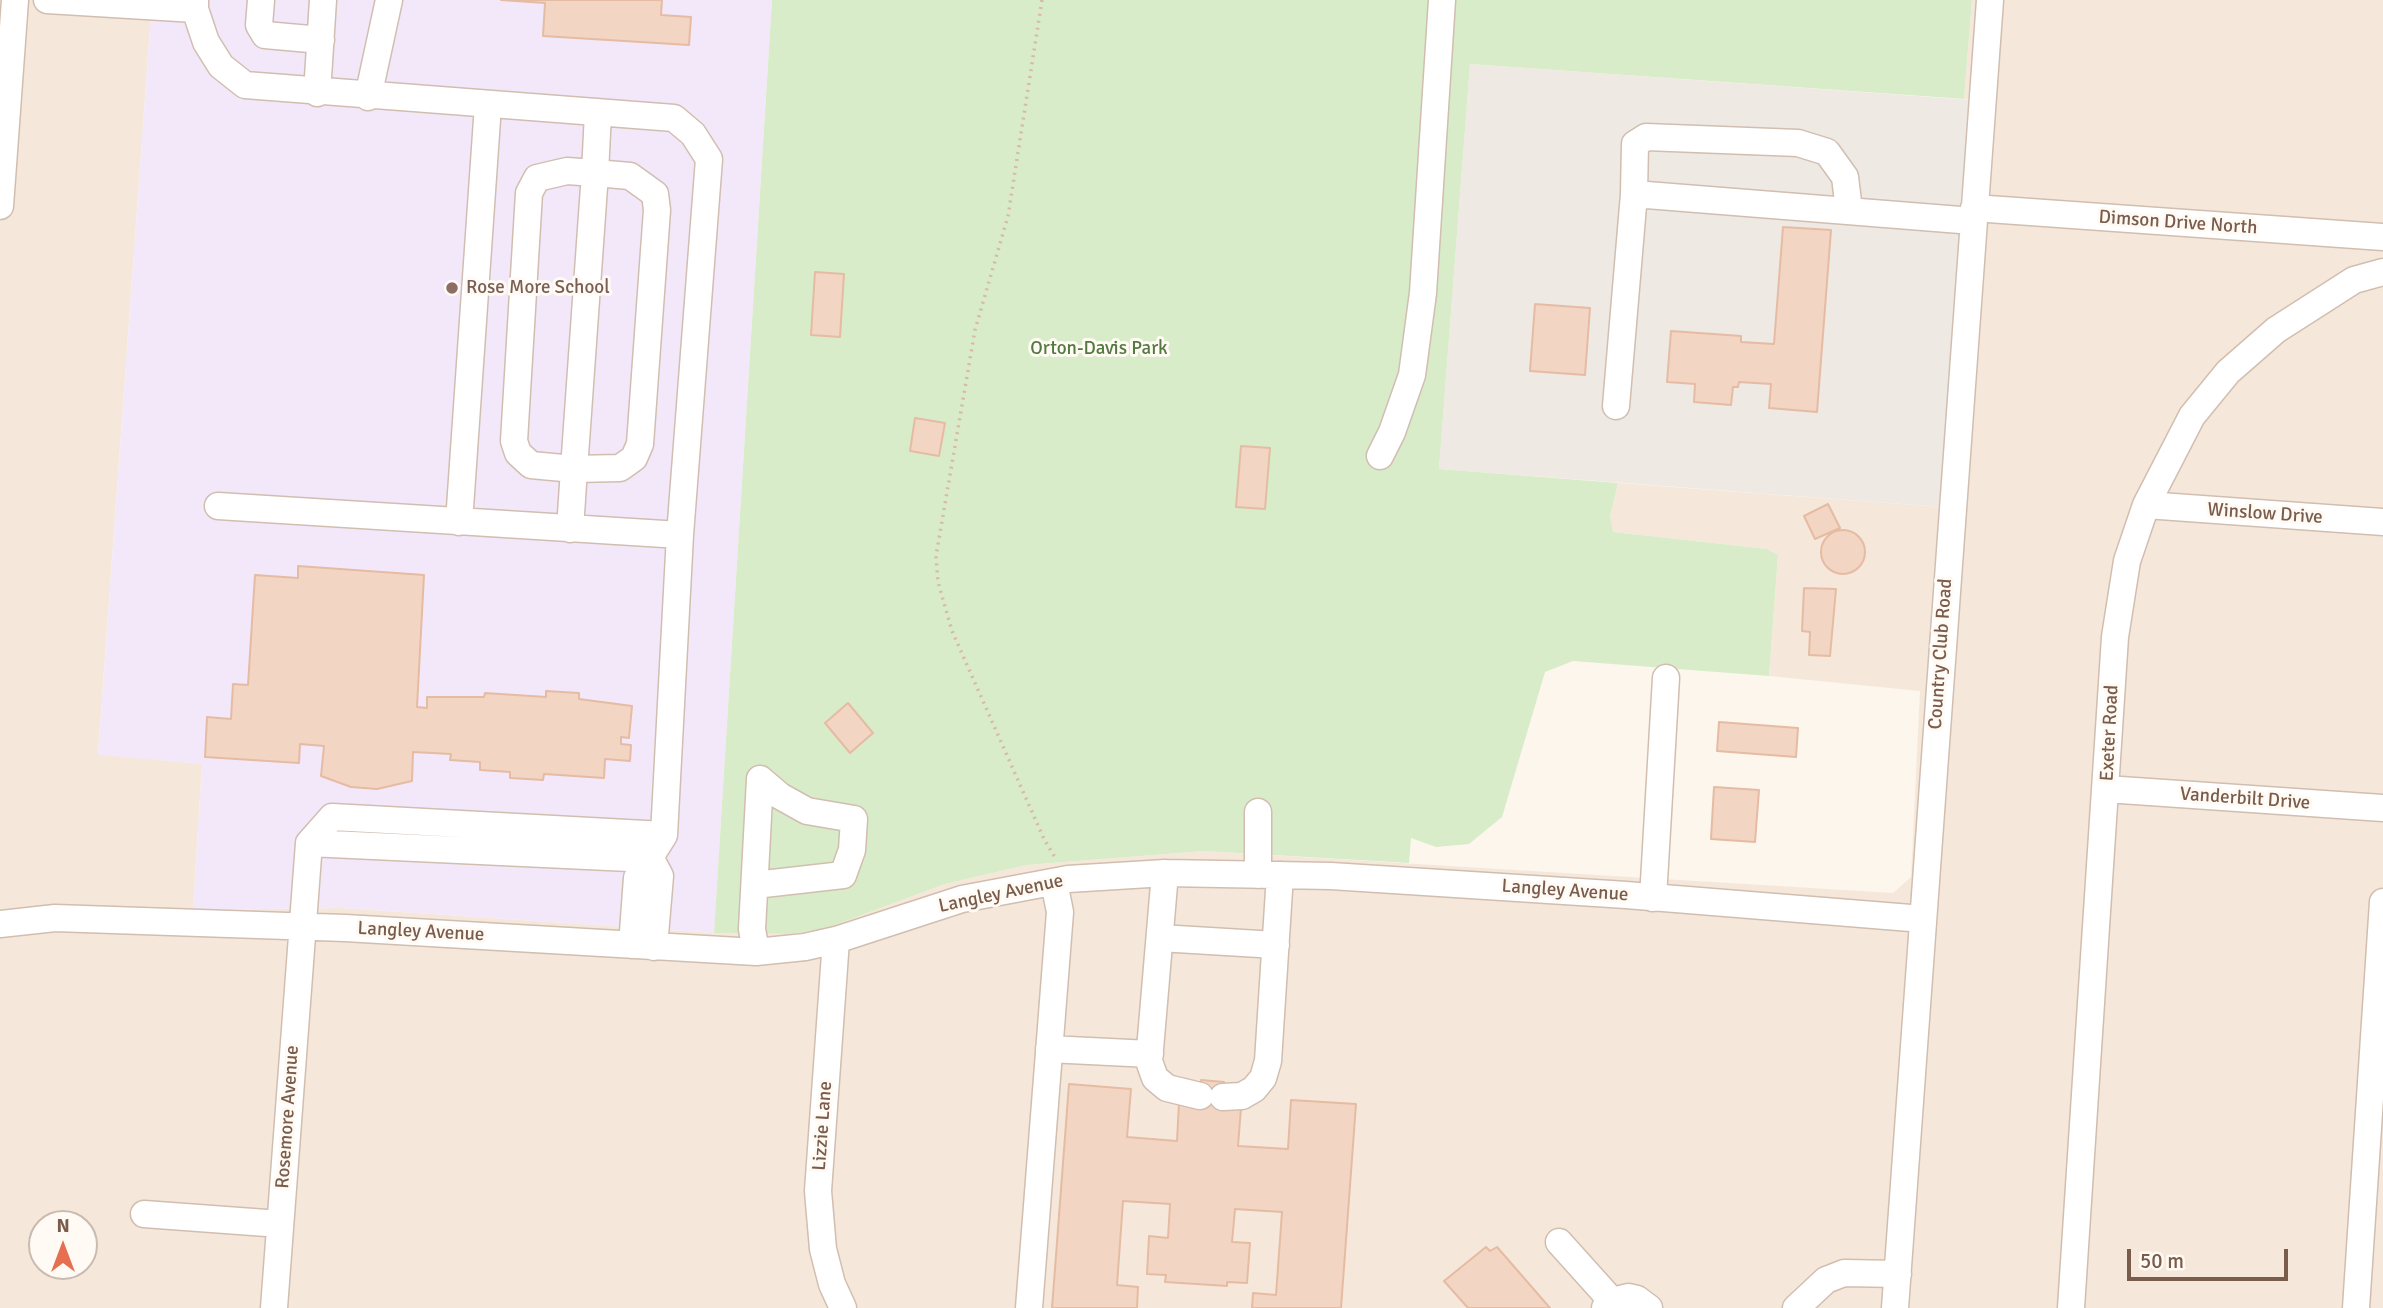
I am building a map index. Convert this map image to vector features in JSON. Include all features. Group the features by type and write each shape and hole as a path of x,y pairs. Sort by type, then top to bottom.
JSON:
{"street":[{"path":"0,206 15,0"},
{"path":"47,0 195,5 206,42 221,66 245,85 368,97 674,118 694,134 709,159 680,536 664,835 637,878 643,946"},
{"path":"261,0 259,24 265,35 321,40"},
{"path":"317,93 323,0"},
{"path":"368,97 389,0"},
{"path":"1380,456 1392,432 1412,375 1423,293 1442,0"},
{"name":"Country Club Road","path":"1895,1308 1990,0"},
{"path":"459,522 488,105"},
{"path":"570,529 598,113"},
{"path":"1616,406 1634,194 1635,144 1646,136 1798,143 1827,152 1845,177 1849,209"},
{"path":"567,171 630,176 655,194 657,210 640,443 634,458 620,468 574,469 531,465 518,453 514,441 529,193 537,178 567,171"},
{"name":"Dimson Drive North","path":"1634,194 1849,209 2383,237"},
{"path":"2345,234 2356,258 2354,280"},
{"name":"Exeter Road","path":"2071,1308 2115,637 2127,561 2146,505 2192,416 2228,372 2276,330 2354,280 2383,272"},
{"name":"Winslow Drive","path":"2146,505 2383,522"},
{"path":"218,506 680,536"},
{"path":"1653,898 1666,678"},
{"path":"755,886 843,875 852,850 854,818 807,811 780,796 760,779 752,929 756,952"},
{"name":"Vanderbilt Drive","path":"2106,789 2383,808"},
{"path":"1165,873 1150,1054 1155,1078 1167,1088 1212,1097 1242,1096 1254,1089 1263,1078 1269,1049 1276,945 1269,875 1258,812"},
{"path":"309,843 332,817 664,835"},
{"path":"309,843 650,859"},
{"name":"Rosemore Avenue","path":"274,1308 309,843"},
{"name":"Langley Avenue","path":"0,924 55,918 302,927 756,952 805,947 836,940 962,899 1061,881 1165,873 1269,875 1653,898 1923,919"},
{"path":"1029,1308 1061,881"},
{"path":"2356,1308 2383,902"},
{"path":"1160,938 1276,945"},
{"name":"Lizzie Lane","path":"836,940 818,1191 823,1249 832,1284 843,1308"},
{"path":"1049,1049 1150,1054"},
{"path":"144,1214 280,1224"},
{"path":"1559,1242 1609,1305 1628,1297 1637,1299 1648,1308"},
{"path":"1796,1308 1819,1284 1844,1273 1898,1274"}],"path":[{"path":"1042,0 1009,216 975,330 936,556 938,582 952,631 1061,881"}],"shaded area":[{"path":"0,0 152,0 98,754 202,764 193,910 342,908 714,933 790,934 827,928 945,884 1027,865 1204,851 1893,893 1911,877 1920,691 1769,676 1778,555 1767,549 1612,532 1610,517 1618,483 1955,508 1985,101 1964,99 1972,0 2383,0 2383,1308 0,1308"},
{"path":"152,0 772,0 714,933 342,908 193,910 202,764 98,755"},
{"path":"1470,64 1985,101 1955,508 1439,469"}],"green space":[{"name":"Orton-Davis Park","path":"772,0 1972,0 1964,99 1470,64 1439,469 1618,483 1610,517 1613,532 1767,549 1778,555 1769,676 1573,661 1545,672 1502,817 1469,844 1436,847 1411,838 1409,863 1204,851 1027,865 945,884 827,928 790,934 714,933"}],"building":[{"path":"501,0 662,0 661,15 691,17 689,45 543,36 545,3"},
{"path":"1783,227 1831,230 1817,412 1769,408 1771,384 1739,382 1738,387 1733,387 1731,405 1694,402 1695,384 1667,382 1671,331 1741,336 1741,342 1774,344"},
{"path":"815,272 844,274 840,337 811,335"},
{"path":"1535,304 1590,308 1585,375 1530,371"},
{"path":"915,418 945,423 939,456 910,451"},
{"path":"1241,446 1270,448 1265,509 1236,507"},
{"path":"1828,504 1840,528 1815,539 1804,516"},
{"path":"1843,530 1852,531 1859,536 1864,543 1864,561 1859,568 1852,573 1843,574 1834,573 1827,568 1822,561 1821,552 1822,543 1827,536 1834,531"},
{"path":"298,566 424,575 417,707 427,708 427,697 484,697 485,693 546,697 546,691 579,693 579,699 632,706 629,738 621,737 621,744 631,745 630,761 605,759 604,778 544,774 543,780 510,778 510,772 480,770 480,762 450,760 451,754 413,752 412,781 377,789 351,787 321,776 324,746 300,744 299,763 205,757 207,717 231,719 233,684 248,685 255,575 298,578"},
{"path":"1804,588 1836,589 1830,656 1809,655 1810,632 1802,631"},
{"path":"848,703 873,733 850,753 825,723"},
{"path":"1719,722 1798,728 1796,757 1717,751"},
{"path":"1714,787 1759,790 1755,842 1711,839"},
{"path":"1201,1080 1224,1082 1222,1107 1241,1108 1238,1146 1288,1149 1291,1100 1356,1104 1341,1308 1252,1308 1253,1293 1276,1295 1282,1212 1235,1209 1232,1242 1250,1243 1247,1283 1227,1282 1227,1286 1165,1282 1166,1275 1147,1274 1149,1236 1168,1238 1170,1204 1123,1201 1117,1285 1138,1287 1137,1308 1052,1308 1069,1084 1131,1089 1127,1137 1177,1141 1179,1103 1200,1104"},
{"path":"1486,1247 1490,1251 1497,1247 1550,1308 1468,1308 1444,1281"}],"place":[{"name":"Rose More School","path":"452,288"}]}
